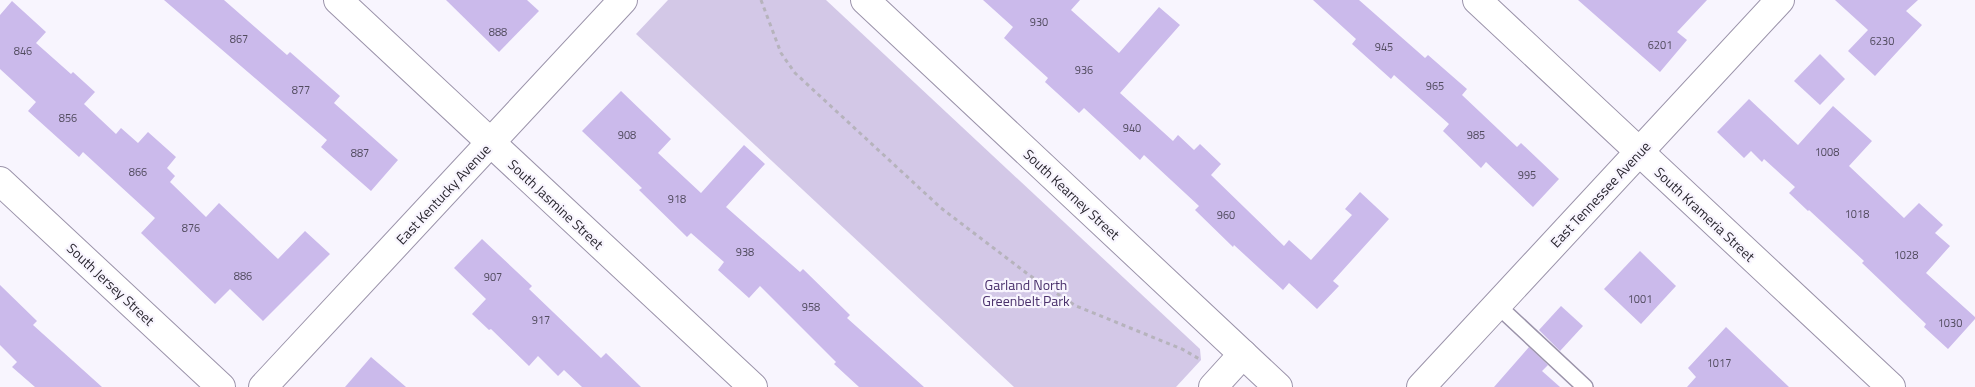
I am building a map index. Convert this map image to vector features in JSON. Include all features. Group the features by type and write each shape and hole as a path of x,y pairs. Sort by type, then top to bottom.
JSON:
{"street":[{"name":"South Jasmine Street","path":"338,0 753,387"},
{"name":"East Kentucky Avenue","path":"263,387 623,0"},
{"name":"South Kearney Street","path":"865,0 1278,387"},
{"name":"South Krameria Street","path":"1477,0 1891,387"},
{"name":"East Tennessee Avenue","path":"1421,387 1780,0"},
{"name":"South Jersey Street","path":"0,181 221,387"},
{"path":"1217,382 1243,354"}],"lane":[{"path":"1497,305 1585,387"}],"path":[{"path":"762,0 781,53 795,73 941,208 1057,295 1093,313 1182,349 1193,355 1217,382"}],"green space":[{"name":"Garland North Greenbelt Park","path":"668,0 826,0 1200,349 1201,360 1176,387 1014,387 636,34"}],"building":[{"path":"164,0 224,0 287,55 290,52 340,96 334,103 398,160 371,191 321,147 327,140"},
{"path":"446,0 527,0 539,11 499,52"},
{"path":"983,0 1080,0 1071,10 1119,53 1159,7 1180,25 1120,93 1173,141 1178,135 1194,150 1200,144 1221,164 1211,175 1284,246 1289,240 1311,260 1352,215 1345,209 1360,192 1389,219 1333,281 1339,286 1317,309 1289,283 1283,290 1234,245 1233,247 1195,210 1199,206 1144,155 1140,160 1084,108 1079,113 1045,82 1048,78 1004,38 1013,27"},
{"path":"1313,0 1359,0 1425,58 1428,55 1467,89 1462,95 1517,147 1521,143 1559,179 1533,207 1486,162 1481,168 1443,131 1449,124 1394,75 1391,79 1352,44 1356,39"},
{"path":"1578,0 1707,0 1677,32 1687,40 1660,72"},
{"path":"1835,0 1918,0 1906,11 1922,25 1875,76 1848,51 1868,30"},
{"path":"12,1 46,32 36,43 95,92 84,104 116,134 121,128 138,143 148,132 176,157 167,168 175,176 170,182 206,217 219,203 278,259 305,231 330,254 263,321 230,289 215,304 141,233 155,218 83,152 79,157 28,111 36,102 0,69 0,15"},
{"path":"1820,54 1845,79 1820,105 1794,81"},
{"path":"621,91 671,139 658,153 701,193 744,145 765,164 726,207 800,272 803,269 850,315 847,318 924,387 859,387 834,364 836,362 760,286 749,298 718,270 724,262 691,233 687,237 639,190 642,188 582,131"},
{"path":"1749,99 1798,145 1833,106 1872,141 1849,166 1904,218 1919,203 1943,225 1935,233 1950,246 1926,273 1975,317 1948,349 1924,327 1926,324 1862,263 1864,261 1789,193 1795,187 1764,159 1762,162 1751,151 1744,158 1717,132"},
{"path":"482,239 532,286 529,289 601,358 606,353 641,387 582,387 564,370 558,376 538,356 529,366 491,329 489,330 472,314 486,299 454,268"},
{"path":"1640,251 1676,286 1641,324 1604,289"},
{"path":"0,285 37,321 33,325 102,387 35,387 12,367 17,362 0,345"},
{"path":"1561,306 1583,326 1560,351 1539,330"},
{"path":"1726,327 1789,387 1687,387 1696,377 1688,368"},
{"path":"1529,347 1548,365 1542,371 1560,387 1494,387"},
{"path":"371,357 406,387 345,387"}]}
